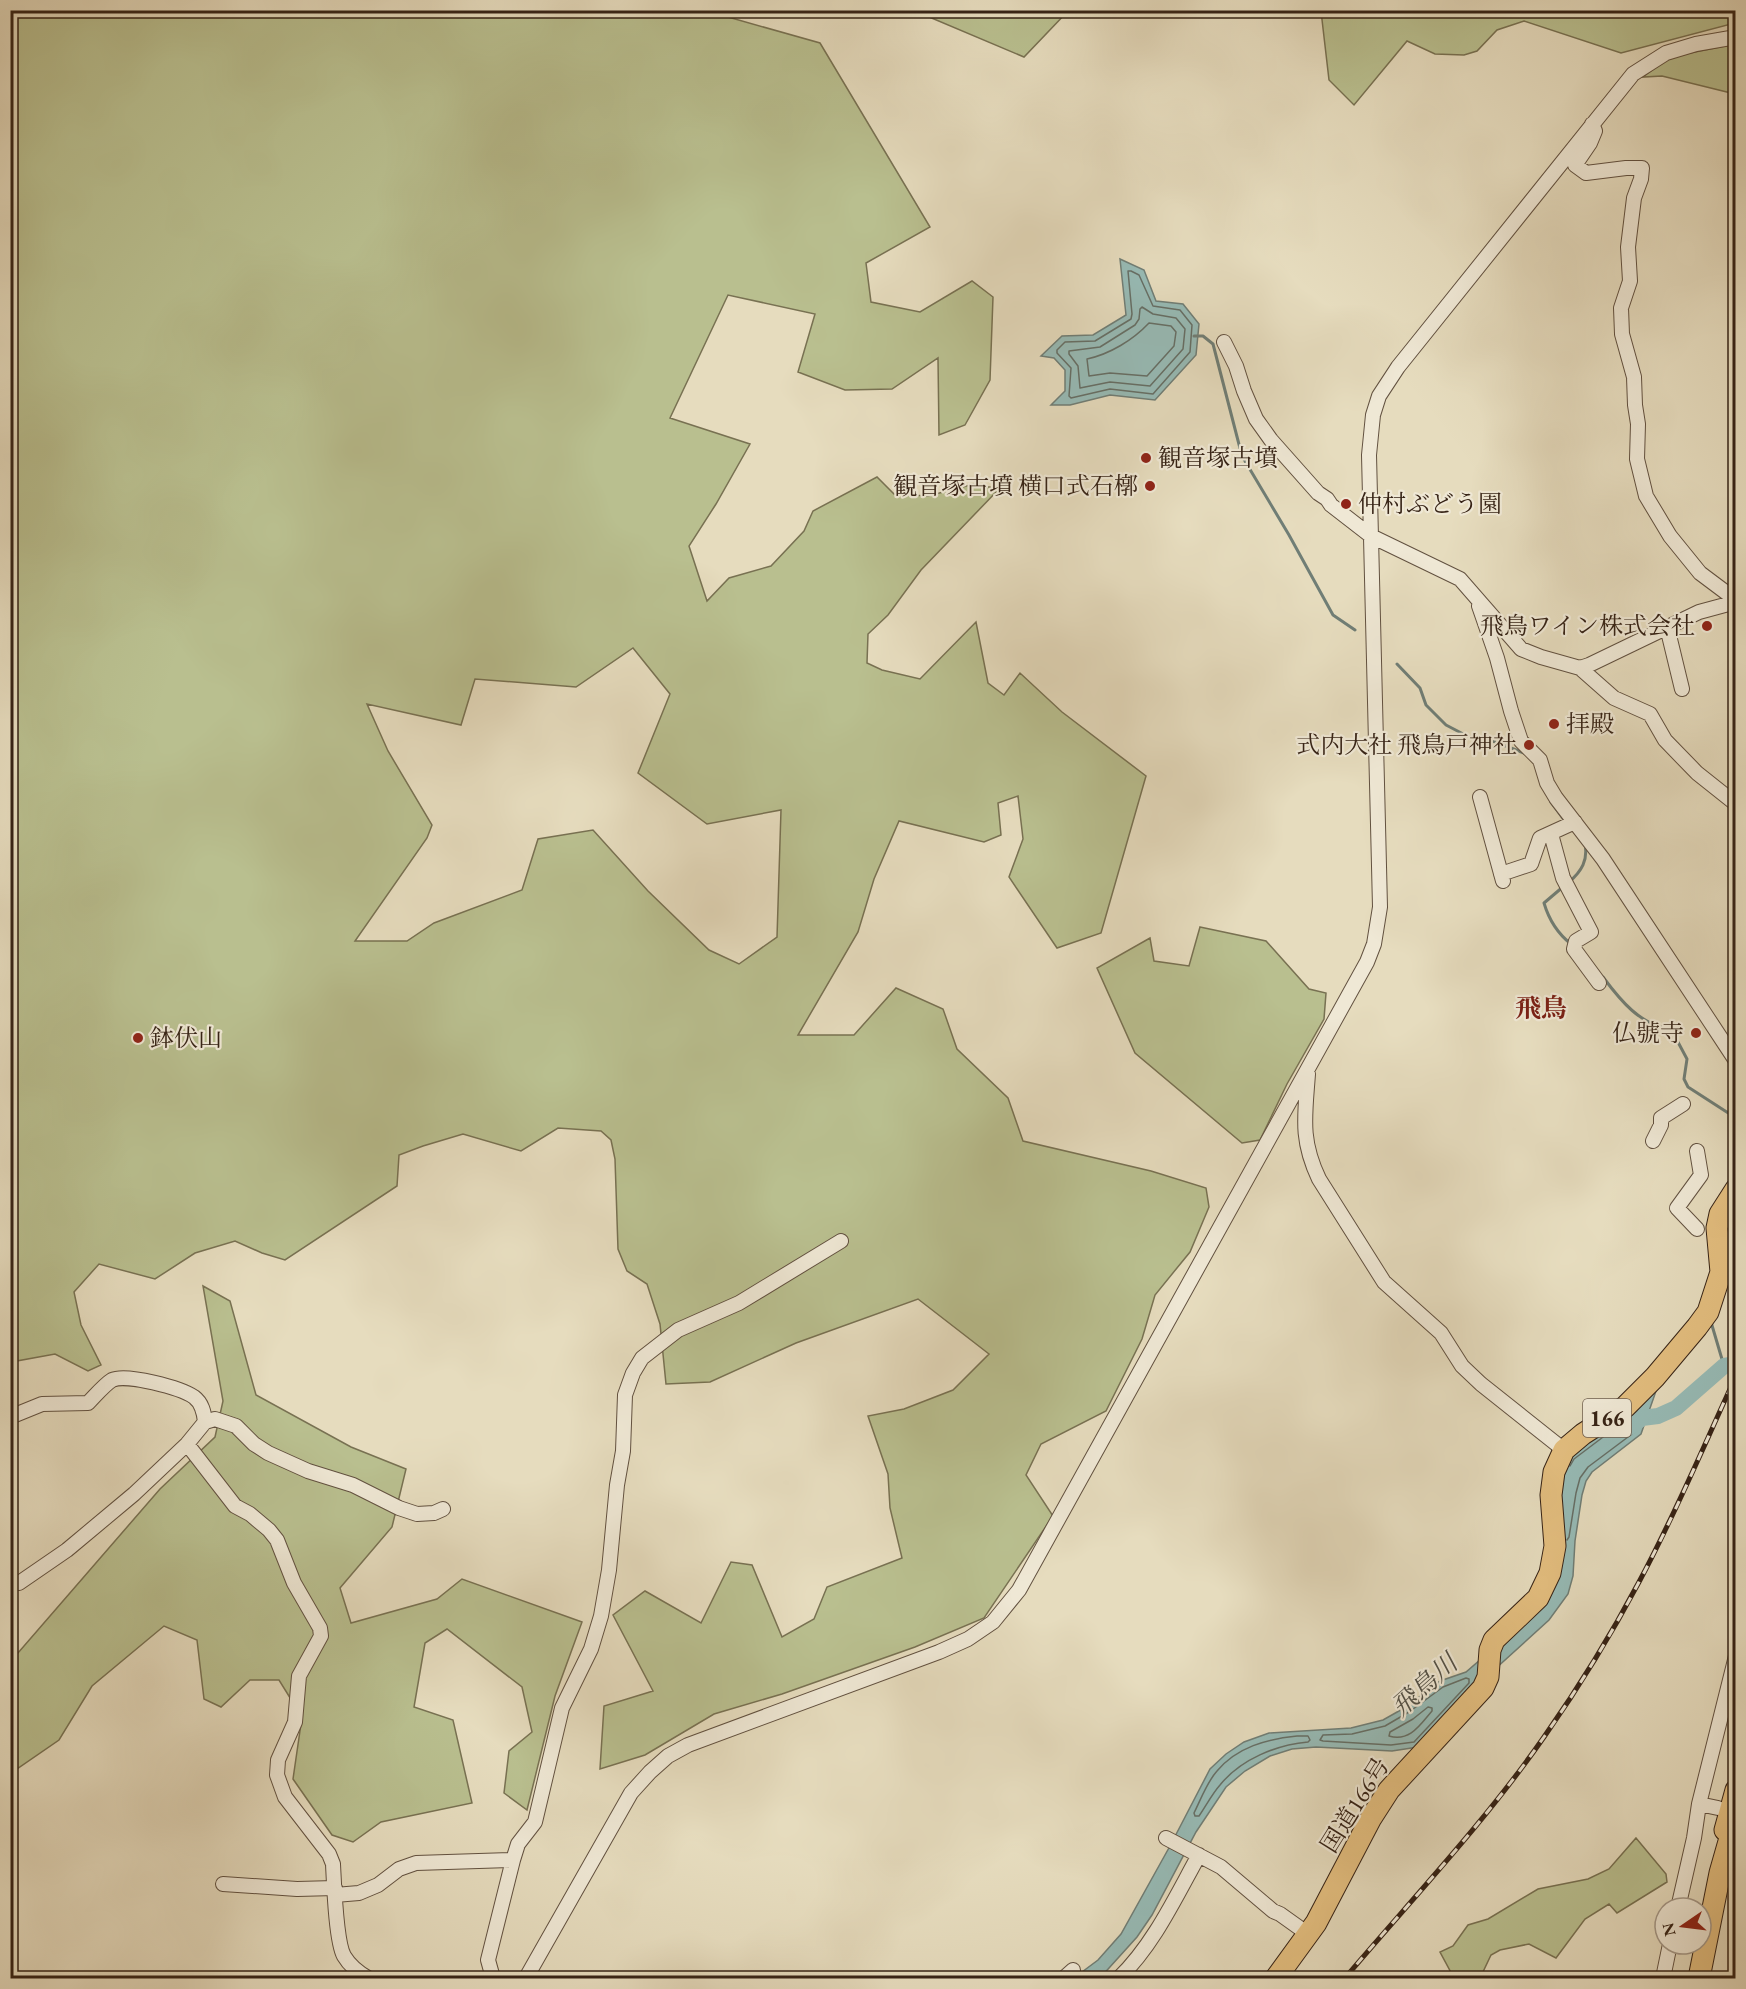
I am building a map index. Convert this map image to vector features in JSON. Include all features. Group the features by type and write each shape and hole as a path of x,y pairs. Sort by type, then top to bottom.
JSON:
{"highway":[{"name":"166","path":"1564,1450 1583,1434 1625,1407 1655,1377 1708,1312 1722,1272 1717,1228 1720,1214 1736,1189"},
{"name":"国道166号","path":"1276,1978 1316,1923 1371,1818 1389,1790 1483,1688 1488,1677 1490,1650 1494,1640 1538,1598 1550,1573 1555,1546 1551,1495 1554,1472 1564,1450"},
{"path":"1711,1896 1736,1790"},
{"path":"1698,1978 1720,1873 1727,1812"},
{"path":"1692,1978 1697,1956"}],"street":[{"path":"526,1978 631,1793 668,1756 713,1735 955,1646 993,1622 1019,1590 1367,962 1374,944 1380,907 1369,454 1373,415 1379,396 1398,367 1633,74 1666,53 1696,44 1736,37"},
{"path":"1592,124 1595,130 1590,143 1575,165 1586,173 1642,168 1634,198 1628,247 1630,281 1621,308 1622,334 1634,377 1638,424 1637,459 1647,496 1670,536 1700,573 1736,601"},
{"path":"1224,342 1256,419 1271,440 1318,493 1371,536 1460,579 1521,650 1580,668 1614,698 1650,714 1665,740 1697,773 1736,804"},
{"path":"1475,596 1497,658 1510,711 1521,741 1539,760 1554,799 1651,930 1736,1061"},
{"path":"1580,668 1699,612 1736,601"},
{"path":"1667,627 1682,689"},
{"path":"1480,797 1502,877 1531,864 1540,838 1572,824"},
{"path":"1551,834 1566,883 1591,932 1575,945 1599,982"},
{"path":"1308,1069 1304,1131 1313,1167 1372,1265 1396,1294 1441,1333 1462,1366 1564,1450"},
{"path":"1653,1141 1661,1125 1661,1118 1683,1104"},
{"path":"1697,1151 1701,1175 1677,1208 1697,1229"},
{"path":"493,1978 488,1960 513,1860 518,1844 535,1822 562,1708 591,1649 601,1616 609,1570 622,1451 625,1395 633,1373 642,1358 678,1330 739,1303 842,1241"},
{"path":"10,1417 42,1404 88,1403 113,1380 129,1378 176,1389 194,1397 203,1408 205,1422"},
{"path":"19,1583 67,1550 134,1494 188,1444 205,1422 220,1420 236,1426 254,1444 268,1453 308,1471 353,1485 417,1514 434,1513 443,1509"},
{"path":"188,1444 235,1506 250,1514 277,1540 294,1583 320,1628 321,1636 298,1676 295,1722 278,1760 277,1775 285,1797 329,1854 333,1864 343,1954 350,1964 368,1978"},
{"path":"1681,1896 1699,1804 1736,1656"},
{"path":"1699,1804 1727,1812"},
{"path":"1168,1839 1221,1867 1273,1911 1308,1934"},
{"path":"1119,1978 1139,1956 1160,1926 1194,1853"},
{"path":"223,1884 359,1893 378,1885 399,1869 416,1863 513,1860"},
{"path":"1663,1978 1668,1956"}],"green space":[{"path":"723,10 721,15 820,43 930,227 866,263 871,302 920,312 972,281 993,297 990,380 965,425 939,435 938,358 892,389 845,390 798,372 815,314 728,295 670,418 750,444 689,546 707,601 729,578 771,566 804,531 813,511 877,477 894,494 928,496 974,484 999,489 921,570 888,615 868,634 867,663 882,670 920,679 976,622 988,683 1004,695 1020,673 1062,712 1146,776 1101,933 1057,948 1009,877 1023,839 1018,796 998,803 1001,835 984,842 899,821 874,879 858,932 798,1035 854,1035 896,988 943,1009 957,1049 1008,1098 1023,1141 1151,1171 1206,1188 1209,1207 1190,1252 1155,1295 1142,1339 1106,1411 1041,1444 1026,1475 1053,1516 984,1618 915,1647 782,1694 714,1714 645,1755 600,1769 604,1706 653,1691 613,1615 645,1591 701,1623 731,1562 752,1565 782,1637 814,1619 827,1587 902,1558 890,1508 888,1474 868,1416 904,1409 953,1390 989,1354 918,1299 796,1343 710,1382 666,1384 660,1324 647,1284 627,1271 618,1249 615,1159 611,1140 601,1131 558,1128 521,1151 463,1134 399,1155 397,1186 285,1260 235,1241 195,1253 155,1279 99,1264 74,1292 81,1325 101,1365 88,1371 55,1354 11,1362 11,11","holes":["633,648 670,694 638,773 707,824 781,810 777,937 739,964 709,950 648,891 593,830 538,839 522,890 434,923 407,941 355,941 427,838 432,825 388,751 367,704 461,725 475,679 576,687"]},
{"path":"1735,10 1735,23 1621,53 1524,21 1497,30 1477,51 1464,55 1435,54 1407,41 1354,105 1329,80 1321,11"},
{"path":"915,11 1068,11 1024,57"},
{"path":"1735,44 1735,94 1662,76 1643,77 1664,61 1685,54"},
{"path":"1200,927 1266,941 1309,989 1326,993 1324,1019 1287,1084 1260,1140 1242,1143 1135,1053 1097,968 1150,938 1154,961 1189,966"},
{"path":"203,1286 230,1301 256,1395 351,1447 406,1469 392,1527 340,1588 351,1623 437,1599 462,1579 582,1622 555,1696 527,1810 504,1793 509,1751 532,1732 522,1687 447,1629 425,1643 414,1707 453,1720 472,1803 381,1822 353,1842 332,1835 293,1779 302,1717 279,1680 250,1680 221,1707 204,1699 197,1640 164,1626 92,1686 59,1740 11,1773 11,1661 160,1489 215,1437 223,1401"},
{"path":"1636,1838 1666,1874 1667,1882 1617,1913 1609,1904 1585,1919 1556,1958 1529,1944 1500,1950 1491,1955 1481,1976 1454,1978 1440,1952 1453,1946 1468,1925 1488,1919 1538,1889 1588,1879 1609,1869"}],"water":[{"path":"1120,259 1144,270 1156,301 1183,304 1199,324 1196,355 1155,400 1110,395 1070,405 1051,405 1065,391 1065,370 1054,358 1041,356 1062,336 1093,335 1126,315"},
{"path":"1656,1391 1641,1434 1592,1472 1586,1481 1575,1541 1573,1576 1568,1594 1549,1620 1494,1670 1418,1747 1392,1751 1316,1747 1292,1749 1270,1756 1245,1771 1226,1787 1196,1832 1152,1915 1137,1937 1100,1978 1074,1978 1098,1960 1121,1934 1210,1769 1226,1754 1244,1742 1269,1733 1351,1728 1383,1720 1406,1707 1440,1681 1466,1672 1536,1608 1556,1501 1569,1455"}],"waterway":[{"path":"1194,336 1203,336 1213,344 1242,456 1333,615 1355,630"},
{"path":"1397,664 1420,688 1426,705 1446,725 1469,737 1490,740 1524,753"},
{"path":"1551,802 1565,821"},
{"path":"1569,882 1583,865 1586,855 1585,844"},
{"path":"1564,886 1544,903 1554,926 1571,944"},
{"path":"1603,977 1632,1011 1650,1023 1671,1029 1687,1059 1684,1079 1688,1087 1736,1118"},
{"path":"1711,1322 1724,1366"},
{"name":"飛鳥川","path":"1630,1427 1642,1418 1658,1416 1676,1408 1724,1366 1736,1364"}],"railway":[{"path":"1345,1978 1497,1799 1570,1699 1617,1622 1652,1557 1736,1376"}],"place":[{"name":"観音塚古墳","path":"1146,458"},
{"name":"観音塚古墳 横口式石槨","path":"1150,486"},
{"name":"仲村ぶどう園","path":"1346,504"},
{"name":"飛鳥ワイン株式会社","path":"1707,626"},
{"name":"拝殿","path":"1554,724"},
{"name":"式内大社 飛鳥戸神社","path":"1529,745"},
{"name":"仏號寺","path":"1696,1033"},
{"name":"鉢伏山","path":"138,1038"}],"district":[{"name":"飛鳥","path":"1541,1008"}]}
